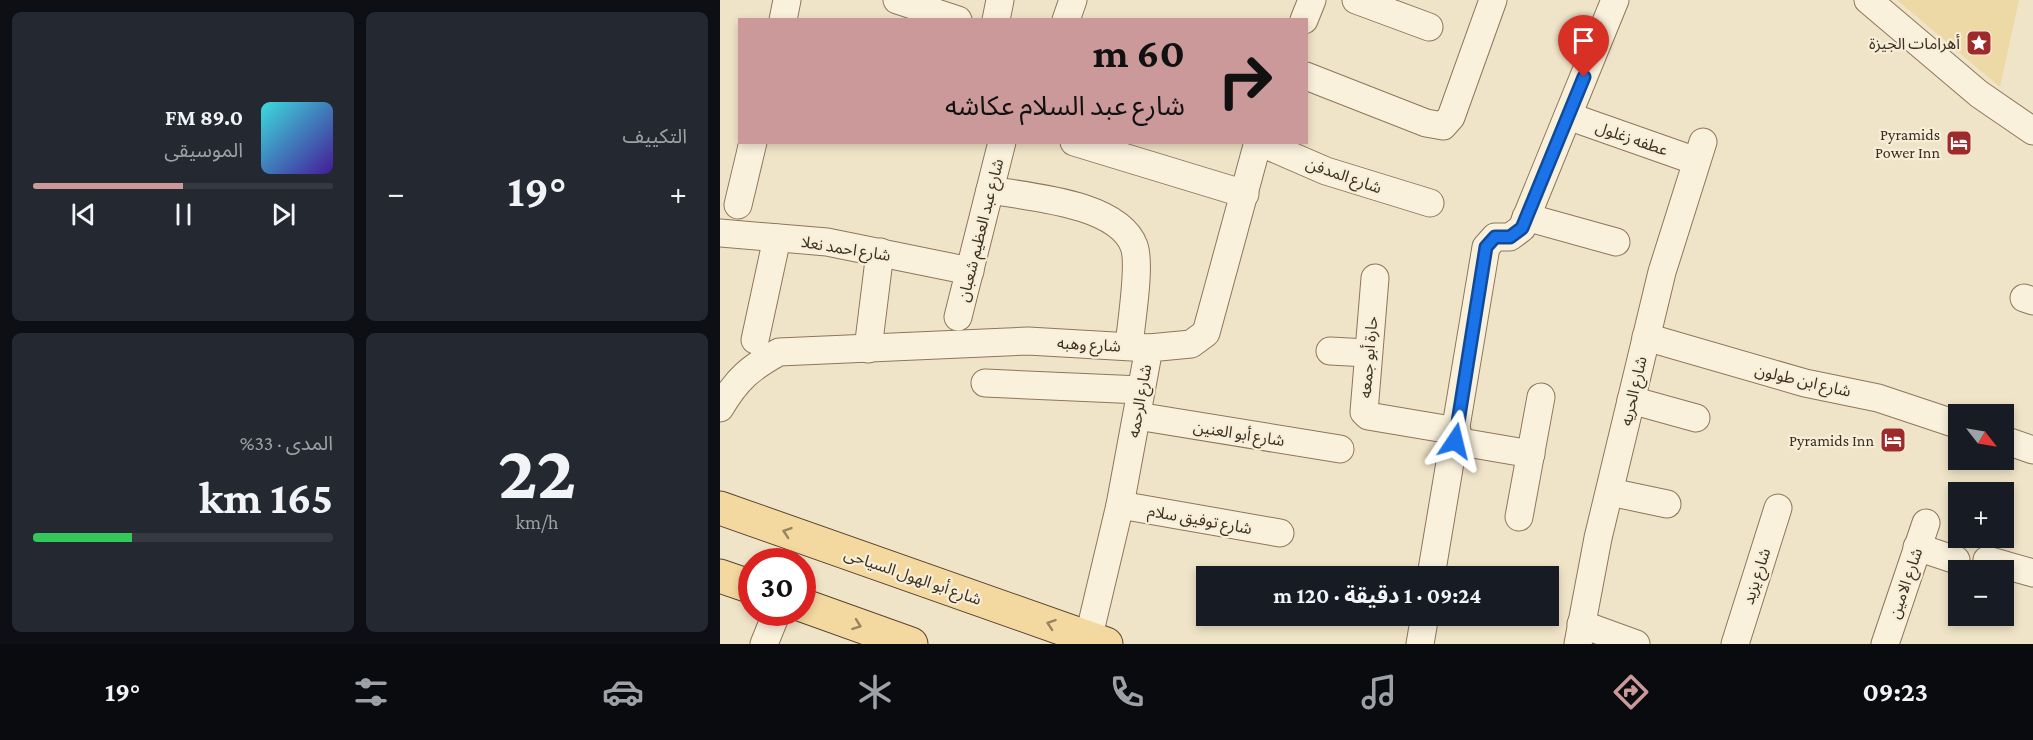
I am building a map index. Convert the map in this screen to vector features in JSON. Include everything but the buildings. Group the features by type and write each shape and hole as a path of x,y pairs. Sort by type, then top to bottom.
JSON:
{"main road":[{"name":"شارع أبو الهول السياحى","path":"720,508 1094,642"},
{"path":"720,576 738,582"},
{"path":"816,610 911,644"}],"street":[{"path":"783,18 787,0"},
{"path":"897,0 952,18"},
{"path":"996,18 1000,0"},
{"path":"1067,18 1073,0"},
{"path":"1305,18 1312,0"},
{"path":"1356,0 1428,27"},
{"path":"1308,77 1426,123 1443,126 1451,117 1493,0"},
{"path":"1433,566 1486,247 1495,237 1515,236 1526,217 1615,0"},
{"path":"1868,0 1978,94 2033,131"},
{"name":"عطفه زغلول","path":"1568,116 1700,152"},
{"path":"738,205 753,144"},
{"name":"شارع عبد العظيم شعبان","path":"958,317 1002,144"},
{"path":"1081,144 1245,194"},
{"name":"شارع الرحمه","path":"1094,642 1139,403 1139,347 1191,344 1206,333 1258,144"},
{"name":"شارع المدفن","path":"1264,144 1326,171 1430,203"},
{"name":"شارع الحريه","path":"1580,634 1646,338 1669,246 1700,152"},
{"path":"990,190 1098,213 1127,232 1135,247 1139,347"},
{"path":"1526,217 1616,242"},
{"name":"شارع احمد نعلا","path":"720,234 827,242 970,271"},
{"path":"755,340 777,238"},
{"path":"868,349 880,252"},
{"name":"حارة أبو جمعه","path":"1375,278 1364,410 1366,415 1456,436"},
{"name":"شارع ابن طولون","path":"1646,338 1805,383 1878,398 1948,421"},
{"name":"شارع وهبه","path":"720,408 735,382 756,364 779,352 1028,341 1139,347"},
{"path":"1330,351 1368,352"},
{"name":"شارع أبو العنين","path":"985,383 1139,403 1340,449"},
{"path":"1519,517 1541,397"},
{"path":"1631,400 1696,418"},
{"path":"1456,436 1531,454"},
{"path":"2014,443 2033,450"},
{"path":"1610,492 1667,504"},
{"name":"شارع توفيق سلام","path":"1120,505 1280,533"},
{"name":"شارع يزيد","path":"1735,644 1778,508"},
{"name":"شارع الامين","path":"1885,644 1922,535 1956,560"},
{"path":"2014,568 2033,573"},
{"path":"764,644 771,626"},
{"path":"1420,644 1423,626"},
{"path":"1580,634 1636,644"}],"sand":[{"name":"أهرامات الجيزة","path":"1897,0 2019,0 2000,87"}],"place":[{"name":"أهرامات الجيزة","path":"1979,43"},
{"name":"Pyramids Power Inn","path":"1959,143"},
{"name":"Pyramids Inn","path":"1893,440"}],"route":[{"path":"1455,441 1486,247 1495,237 1515,236 1522,228 1584,77"}]}
